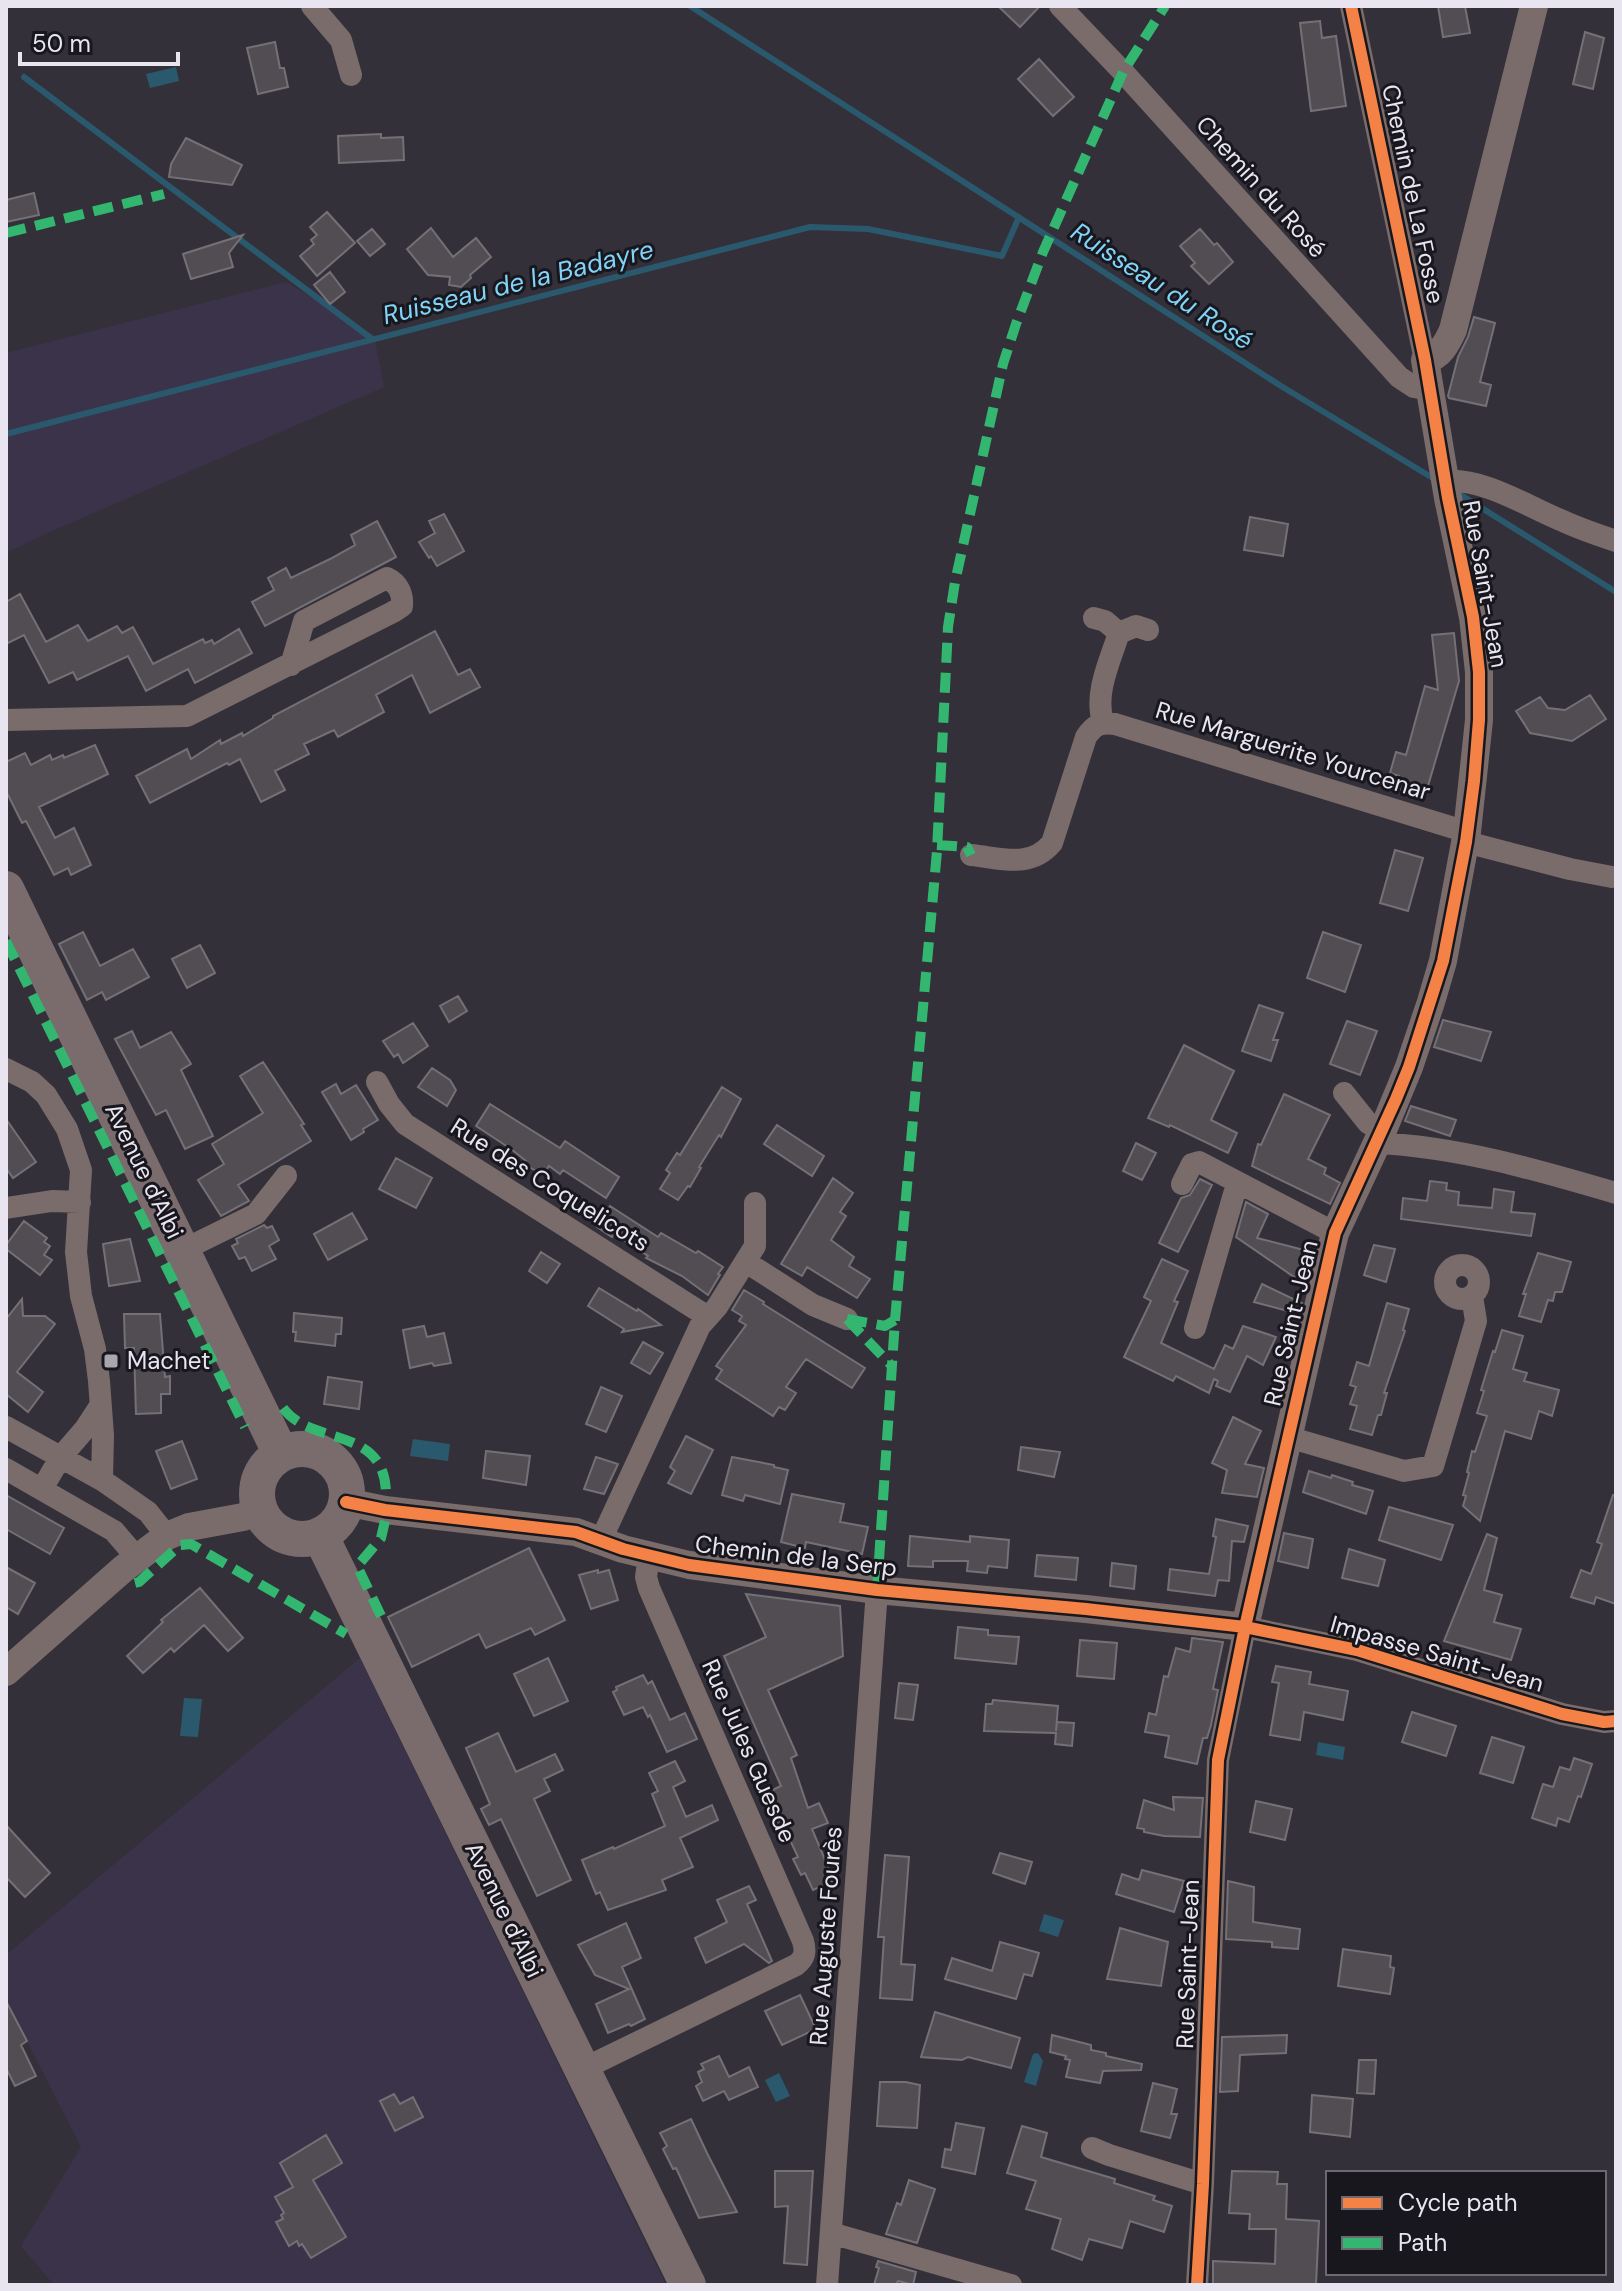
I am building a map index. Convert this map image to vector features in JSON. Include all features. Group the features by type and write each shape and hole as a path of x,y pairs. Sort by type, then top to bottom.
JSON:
{"main road":[{"name":"Avenue d'Albi","path":"6,889 281,1454"},
{"path":"309,1450 322,1454 342,1474 346,1502 337,1523 320,1535 291,1538 268,1524 257,1500 258,1486 262,1473 281,1454 309,1450"},
{"name":"Avenue d'Albi","path":"320,1535 688,2285"}],"street":[{"path":"312,6 341,40 351,75"},
{"name":"Chemin du Rosé","path":"1060,6 1385,364 1407,383 1421,390 1430,390"},
{"name":"Chemin de La Fosse","path":"1351,6 1430,390"},
{"path":"1425,360 1442,350 1453,330 1534,6"},
{"name":"Rue Saint-Jean","path":"1197,2285 1218,1760 1245,1627 1335,1233 1409,1067 1443,961 1466,837 1479,720 1479,672 1473,617 1444,477 1430,390"},
{"path":"1444,477 1495,491 1616,541"},
{"path":"6,720 187,716 291,665 402,606 403,597 394,581 387,578 304,621 291,665"},
{"path":"1094,618 1105,621 1119,633"},
{"path":"1119,633 1136,626 1148,630"},
{"path":"971,855 1033,859 1052,843 1086,737 1093,727 1103,722 1099,710 1100,694 1119,633"},
{"name":"Rue Marguerite Yourcenar","path":"1103,722 1570,869 1612,877"},
{"path":"6,1069 32,1082 46,1095 67,1129 81,1170 76,1252 85,1318 95,1349 103,1435 102,1480"},
{"name":"Rue des Coquelicots","path":"377,1082 405,1124 708,1317"},
{"path":"1344,1093 1380,1137 1481,1156 1616,1193"},
{"path":"1182,1184 1192,1164 1199,1162 1335,1233"},
{"path":"183,1250 256,1214 286,1176"},
{"path":"1195,1328 1239,1184"},
{"path":"6,1208 52,1201 80,1202"},
{"path":"601,1540 700,1326 717,1307 755,1246 755,1203"},
{"path":"746,1262 813,1305 847,1319"},
{"path":"1288,1437 1404,1471 1433,1466 1476,1321 1472,1296"},
{"path":"42,1489 60,1458 100,1406"},
{"path":"6,1427 102,1480 148,1512 167,1536"},
{"path":"6,1469 114,1531 137,1558"},
{"name":"Chemin de la Serp","path":"346,1502 385,1510 576,1532 649,1556 689,1565 877,1590 1245,1627"},
{"path":"6,1672 137,1558 167,1536 189,1527 243,1517 260,1510"},
{"name":"Rue Jules Guesde","path":"583,2069 796,1965 803,1960 806,1950 649,1588 646,1577 649,1556"},
{"name":"Rue Auguste Fourès","path":"827,2285 877,1590"},
{"name":"Impasse Saint-Jean","path":"1245,1627 1357,1650 1562,1714 1604,1722 1616,1721"},
{"path":"1092,2148 1203,2184"},
{"path":"831,2233 1011,2285"}],"shaded area":[{"path":"286,282 374,335 384,387 6,553 6,353"},
{"path":"360,1658 666,2285 54,2285 21,2246 81,2147 6,2000 6,1955"}],"water":[{"path":"176,67 179,81 150,88 146,74"},
{"path":"413,1439 450,1444 448,1461 410,1456"},
{"path":"184,1698 202,1699 198,1737 180,1736"},
{"path":"1318,1742 1345,1747 1343,1760 1316,1755"},
{"path":"1044,1914 1064,1920 1058,1937 1039,1931"},
{"path":"1038,2053 1043,2061 1036,2086 1024,2082 1033,2054"},
{"path":"779,2073 790,2096 776,2102 765,2080"}],"building":[{"path":"998,6 1040,6 1020,27"},
{"path":"1438,6 1465,6 1470,33 1443,37"},
{"path":"1320,21 1322,38 1336,36 1346,106 1311,111 1300,23"},
{"path":"1585,32 1604,38 1593,89 1573,84"},
{"path":"275,42 280,68 284,68 288,87 258,94 247,48"},
{"path":"1039,59 1074,97 1053,116 1018,79"},
{"path":"381,134 381,138 403,137 404,160 339,163 338,136"},
{"path":"186,138 242,165 232,185 169,177 171,164"},
{"path":"34,193 39,215 6,222 6,200"},
{"path":"327,212 355,243 317,276 300,256 314,244 311,240 317,235 310,227"},
{"path":"431,228 453,257 476,238 491,257 461,287 449,285 450,277 428,275 407,249"},
{"path":"372,229 385,244 370,256 357,241"},
{"path":"1200,229 1233,262 1209,284 1191,266 1195,263 1180,246"},
{"path":"243,235 229,253 233,267 191,279 183,254"},
{"path":"330,272 345,292 330,304 314,285"},
{"path":"1474,317 1495,323 1480,382 1491,385 1486,406 1448,396 1458,357"},
{"path":"444,514 464,551 437,566 419,542 435,533 429,521"},
{"path":"1250,517 1288,524 1283,556 1244,550"},
{"path":"377,521 396,557 265,626 252,602 274,590 268,578 286,568 291,578 330,559 355,545 351,535"},
{"path":"20,594 46,642 78,625 88,641 117,626 122,633 133,627 153,664 203,639 205,643 212,640 214,644 239,629 252,653 195,683 188,669 146,691 128,656 77,680 73,672 49,683 24,635 6,644 6,602"},
{"path":"435,631 458,675 470,669 480,687 430,713 412,675 376,695 384,712 338,737 334,730 304,744 309,754 275,771 285,790 261,802 240,759 150,803 136,776 187,749 191,759 220,740 221,744 242,733 243,736 273,716"},
{"path":"1454,633 1459,681 1425,796 1396,788 1399,776 1390,773 1396,752 1406,755 1425,686 1438,690 1432,635"},
{"path":"1590,695 1606,719 1572,741 1530,733 1516,711 1540,697 1548,708 1565,710"},
{"path":"95,745 108,774 39,807 55,838 74,828 91,865 71,875 68,868 54,875 26,821 22,823 6,791 6,762 25,753 31,765 50,755 52,760 63,755 64,758"},
{"path":"1395,850 1423,858 1408,911 1380,903"},
{"path":"83,932 100,966 133,949 149,977 106,1000 102,992 87,1000 59,944"},
{"path":"1323,932 1361,945 1345,992 1307,978"},
{"path":"200,945 215,973 187,988 172,959"},
{"path":"458,996 467,1011 449,1022 440,1006"},
{"path":"1259,1005 1283,1013 1273,1040 1278,1040 1271,1061 1242,1051"},
{"path":"1443,1020 1491,1032 1481,1061 1434,1047"},
{"path":"1347,1021 1377,1031 1360,1075 1330,1064"},
{"path":"413,1023 428,1046 403,1063 398,1054 394,1057 383,1041"},
{"path":"132,1031 140,1048 171,1032 191,1064 181,1070 213,1136 185,1149 166,1110 156,1115 115,1039"},
{"path":"1184,1045 1234,1071 1211,1120 1237,1133 1228,1153 1170,1125 1148,1118"},
{"path":"263,1062 304,1124 301,1125 311,1141 238,1185 249,1201 221,1216 198,1180 224,1164 212,1144 263,1113 240,1076"},
{"path":"432,1068 450,1080 456,1090 447,1106 418,1087"},
{"path":"336,1084 341,1094 356,1085 378,1120 351,1140 322,1092"},
{"path":"722,1087 741,1099 690,1187 678,1200 660,1189 670,1173 666,1170 677,1153 680,1155"},
{"path":"1284,1094 1330,1115 1308,1159 1326,1168 1324,1174 1340,1183 1330,1204 1252,1166 1258,1144 1261,1145"},
{"path":"490,1104 560,1148 565,1141 619,1177 606,1198 563,1170 560,1174 549,1166 543,1175 476,1126"},
{"path":"1411,1106 1456,1120 1450,1136 1405,1121"},
{"path":"6,1119 36,1162 13,1178 6,1168"},
{"path":"777,1125 824,1156 812,1176 764,1144"},
{"path":"1136,1143 1156,1153 1142,1180 1123,1171"},
{"path":"396,1158 432,1178 416,1208 379,1189"},
{"path":"833,1178 853,1193 840,1212 846,1216 831,1240 854,1257 849,1266 870,1279 857,1298 807,1267 802,1276 781,1264"},
{"path":"1200,1179 1212,1185 1178,1252 1159,1243 1181,1198 1190,1195"},
{"path":"1430,1181 1447,1183 1446,1190 1459,1192 1458,1205 1492,1208 1494,1189 1514,1192 1511,1212 1535,1214 1531,1236 1401,1219 1403,1198 1427,1201"},
{"path":"1246,1202 1268,1214 1257,1238 1304,1250 1297,1279 1236,1237"},
{"path":"610,1206 658,1237 661,1233 723,1267 708,1295 682,1276 646,1258 648,1256 614,1234 612,1237 597,1227"},
{"path":"352,1213 367,1239 328,1260 314,1234"},
{"path":"24,1221 47,1238 44,1242 50,1246 44,1255 52,1260 40,1275 6,1249"},
{"path":"264,1225 267,1228 272,1226 279,1240 269,1246 276,1259 252,1271 245,1257 239,1259 232,1246 238,1243 236,1239"},
{"path":"130,1239 140,1281 109,1286 103,1244"},
{"path":"1374,1245 1395,1249 1386,1282 1364,1275"},
{"path":"541,1252 560,1264 547,1283 529,1271"},
{"path":"1538,1253 1571,1262 1562,1292 1555,1292 1553,1301 1548,1300 1541,1322 1519,1316 1526,1294 1523,1294"},
{"path":"1162,1259 1188,1271 1174,1301 1178,1302 1161,1343 1214,1369 1225,1345 1233,1349 1243,1326 1276,1337 1263,1365 1247,1356 1230,1392 1216,1386 1218,1381 1214,1379 1209,1393 1176,1376 1173,1381 1124,1357 1151,1301 1144,1297"},
{"path":"1262,1284 1302,1303 1299,1314 1254,1302"},
{"path":"599,1288 661,1325 622,1332 624,1329 588,1306"},
{"path":"744,1290 865,1368 852,1388 806,1359 786,1387 796,1393 785,1410 779,1407 773,1416 716,1379 722,1370 716,1366 746,1325 739,1321 742,1316 732,1310"},
{"path":"22,1299 23,1316 45,1316 55,1324 17,1372 43,1392 28,1412 6,1394 6,1319"},
{"path":"1387,1303 1409,1309 1405,1331 1384,1393 1387,1393 1381,1415 1378,1415 1372,1435 1350,1429 1357,1406 1350,1404 1356,1387 1350,1385 1357,1362 1369,1366"},
{"path":"294,1313 342,1318 341,1334 336,1334 335,1346 295,1341"},
{"path":"124,1314 160,1314 165,1377 170,1376 170,1394 161,1394 161,1413 136,1414 134,1348 125,1348"},
{"path":"424,1326 427,1337 444,1333 451,1363 410,1368 403,1330"},
{"path":"1502,1330 1523,1336 1513,1369 1527,1373 1524,1381 1559,1390 1552,1416 1539,1411 1531,1439 1505,1431 1480,1521 1463,1506 1466,1496 1463,1495 1472,1451 1475,1452 1487,1416 1477,1413 1484,1391 1481,1390"},
{"path":"643,1342 663,1353 650,1374 631,1363"},
{"path":"328,1377 362,1382 359,1409 324,1404"},
{"path":"601,1387 622,1396 606,1432 586,1424"},
{"path":"1233,1417 1261,1431 1245,1464 1264,1468 1257,1497 1222,1493 1227,1470 1212,1463"},
{"path":"686,1436 713,1450 691,1494 668,1483 675,1471 670,1467"},
{"path":"182,1441 197,1479 171,1489 156,1451"},
{"path":"1021,1447 1060,1452 1054,1477 1018,1470"},
{"path":"486,1451 530,1456 526,1485 483,1478"},
{"path":"596,1457 618,1464 604,1494 584,1489"},
{"path":"732,1457 788,1470 780,1504 745,1495 743,1501 722,1495"},
{"path":"1309,1471 1331,1478 1332,1475 1373,1491 1366,1514 1303,1492"},
{"path":"792,1494 844,1504 840,1522 868,1527 862,1554 806,1542 805,1548 781,1542"},
{"path":"6,1495 64,1528 50,1554 6,1529"},
{"path":"1613,1495 1616,1496 1616,1604 1596,1597 1594,1604 1571,1597 1581,1570 1591,1574 1602,1544 1597,1542"},
{"path":"1389,1507 1453,1525 1441,1560 1379,1540"},
{"path":"1216,1519 1248,1526 1244,1542 1232,1541 1229,1581 1218,1580 1215,1596 1168,1590 1170,1569 1209,1574"},
{"path":"1284,1533 1313,1539 1308,1568 1278,1561"},
{"path":"1487,1534 1497,1538 1484,1590 1502,1595 1494,1622 1521,1629 1511,1660 1444,1641"},
{"path":"910,1536 970,1542 970,1536 1009,1540 1007,1568 988,1566 987,1573 967,1571 968,1561 933,1561 933,1567 908,1566"},
{"path":"529,1548 565,1620 535,1635 531,1628 486,1648 479,1634 412,1667 388,1617"},
{"path":"1349,1549 1385,1560 1378,1586 1342,1578"},
{"path":"1037,1555 1078,1558 1076,1580 1035,1576"},
{"path":"1112,1563 1136,1566 1134,1589 1110,1586"},
{"path":"6,1567 35,1583 18,1614 6,1607"},
{"path":"598,1570 598,1573 609,1570 618,1600 591,1609 579,1575"},
{"path":"200,1588 243,1638 228,1651 204,1625 174,1652 171,1648 143,1673 127,1656 163,1622 161,1620"},
{"path":"746,1594 840,1606 843,1656 768,1690 797,1755 791,1758 808,1808 819,1803 828,1823 812,1829 834,1881 813,1890 805,1873 801,1875 793,1859 798,1857 782,1823 778,1825 764,1794 781,1786 724,1656 766,1637"},
{"path":"958,1627 988,1630 988,1635 1019,1637 1016,1664 955,1658"},
{"path":"1192,1638 1223,1642 1213,1689 1218,1690 1211,1725 1207,1738 1203,1738 1197,1764 1165,1757 1169,1736 1145,1732 1149,1713 1156,1715 1164,1676 1168,1677 1176,1648 1190,1652"},
{"path":"1080,1640 1117,1643 1114,1679 1077,1676"},
{"path":"548,1658 568,1701 534,1716 514,1674"},
{"path":"1276,1666 1311,1672 1309,1684 1348,1691 1343,1720 1304,1712 1300,1740 1270,1735 1279,1683 1272,1682"},
{"path":"643,1675 648,1684 652,1681 670,1720 685,1713 697,1739 667,1752 650,1715 648,1717 643,1707 624,1715 613,1692 617,1690 616,1687"},
{"path":"899,1683 918,1685 913,1720 895,1718"},
{"path":"993,1700 1058,1706 1056,1731 1057,1722 1074,1723 1072,1746 1055,1744 1056,1733 984,1731 986,1704 992,1704"},
{"path":"1412,1712 1456,1726 1446,1756 1402,1742"},
{"path":"498,1733 516,1772 555,1754 563,1770 544,1779 550,1791 534,1799 571,1880 537,1896 501,1819 489,1825 481,1809 490,1804 466,1748"},
{"path":"1492,1737 1524,1747 1513,1783 1480,1773"},
{"path":"1574,1758 1592,1764 1569,1822 1558,1818 1556,1826 1532,1818 1543,1784 1553,1787 1560,1767 1570,1770"},
{"path":"675,1761 685,1781 673,1787 686,1817 712,1805 718,1820 680,1838 693,1867 662,1880 666,1890 608,1910 600,1892 596,1894 582,1860 665,1826 652,1794 658,1791 649,1773"},
{"path":"1173,1797 1203,1798 1200,1837 1164,1836 1137,1828 1144,1800 1174,1810"},
{"path":"1256,1801 1292,1809 1285,1840 1250,1832"},
{"path":"6,1825 50,1873 25,1897 6,1877"},
{"path":"1000,1853 1032,1862 1025,1884 993,1873"},
{"path":"885,1855 909,1857 901,1964 915,1965 912,2000 880,1998 884,1937 878,1937"},
{"path":"1142,1870 1184,1881 1174,1912 1116,1894 1122,1874 1139,1880"},
{"path":"1228,1881 1254,1887 1253,1922 1300,1929 1298,1949 1272,1947 1272,1942 1226,1939"},
{"path":"749,1886 756,1900 747,1904 772,1961 769,1963 744,1944 706,1963 695,1938 727,1922 717,1900"},
{"path":"626,1923 641,1958 622,1967 645,2019 608,2033 596,2004 629,1989 595,1975 578,1945"},
{"path":"1120,1928 1168,1942 1161,1986 1107,1979"},
{"path":"1000,1942 1039,1953 1032,1976 1024,1974 1016,1999 945,1979 952,1958 992,1971"},
{"path":"1343,1949 1391,1956 1390,1967 1394,1968 1390,1994 1338,1986"},
{"path":"800,1995 816,2029 782,2045 765,2011"},
{"path":"6,2001 27,2041 21,2045 36,2076 15,2086 6,2068"},
{"path":"935,2012 1020,2038 1011,2068 968,2057 962,2060 921,2057"},
{"path":"1052,2035 1091,2045 1091,2050 1106,2053 1106,2056 1142,2064 1141,2070 1103,2071 1100,2083 1066,2077 1070,2060 1050,2052"},
{"path":"1287,2035 1286,2053 1240,2055 1238,2091 1220,2092 1222,2037"},
{"path":"719,2056 729,2077 749,2067 758,2087 729,2100 724,2091 703,2101 696,2086 702,2082 698,2072 704,2069 701,2064"},
{"path":"1359,2060 1376,2060 1374,2094 1357,2093"},
{"path":"880,2082 920,2085 917,2128 877,2126"},
{"path":"1153,2083 1177,2089 1171,2114 1177,2114 1170,2138 1141,2131"},
{"path":"394,2094 400,2104 413,2097 423,2117 395,2131 380,2101"},
{"path":"1312,2095 1353,2099 1350,2137 1310,2132"},
{"path":"691,2119 737,2212 699,2218 676,2168 673,2169 663,2149 667,2146 660,2133"},
{"path":"956,2123 984,2128 975,2174 942,2167 945,2149 951,2150"},
{"path":"1022,2126 1047,2133 1041,2157 1115,2179 1114,2183 1155,2196 1153,2200 1172,2206 1164,2232 1130,2221 1122,2248 1089,2239 1082,2260 1052,2249 1061,2219 1026,2209 1036,2181 1007,2173"},
{"path":"326,2135 342,2163 313,2180 346,2237 311,2258 297,2241 289,2246 276,2222 283,2219 281,2215 284,2213 275,2197 293,2187 280,2163"},
{"path":"775,2171 813,2171 807,2265 784,2263 788,2206 775,2207"},
{"path":"1232,2171 1278,2172 1277,2184 1287,2184 1286,2219 1319,2221 1316,2285 1213,2285 1213,2261 1275,2264 1276,2229 1249,2229 1250,2214 1229,2213"},
{"path":"909,2180 935,2189 917,2243 886,2234 897,2203 901,2205"},
{"path":"878,2261 916,2272 913,2285 898,2281 896,2285 874,2285"}],"waterway":[{"name":"Ruisseau du Rosé","path":"690,6 1281,386 1436,480"},
{"path":"24,77 372,339"},
{"name":"Ruisseau de la Badayre","path":"6,434 810,227 868,229 1002,256 1019,217"},
{"name":"Ruisseau du Rosé","path":"1456,492 1616,592"}],"marked path":[{"path":"877,1590 895,1320 937,851 948,627 955,582 1003,364 1016,324 1043,252 1123,72 1165,6"},
{"path":"6,233 164,194"},
{"path":"937,845 967,847 971,855"},
{"path":"6,941 245,1427"},
{"path":"847,1319 892,1366"},
{"path":"847,1319 885,1326 895,1320"},
{"path":"283,1408 312,1429 346,1440 375,1458 383,1475 386,1498"},
{"path":"381,1616 359,1564 381,1538 385,1521"},
{"path":"135,1583 180,1545 191,1544 346,1634"}],"cycle path":[{"path":"1197,2285 1218,1760 1245,1627 1335,1233 1409,1067 1443,961 1466,842 1479,720 1479,672 1473,617 1448,498 1425,360 1351,6"},
{"path":"346,1502 385,1510 576,1532 623,1549 689,1565 877,1590 1245,1627 1357,1650 1562,1714 1604,1722 1616,1721"}],"place":[{"name":"Machet","path":"111,1361"}]}
